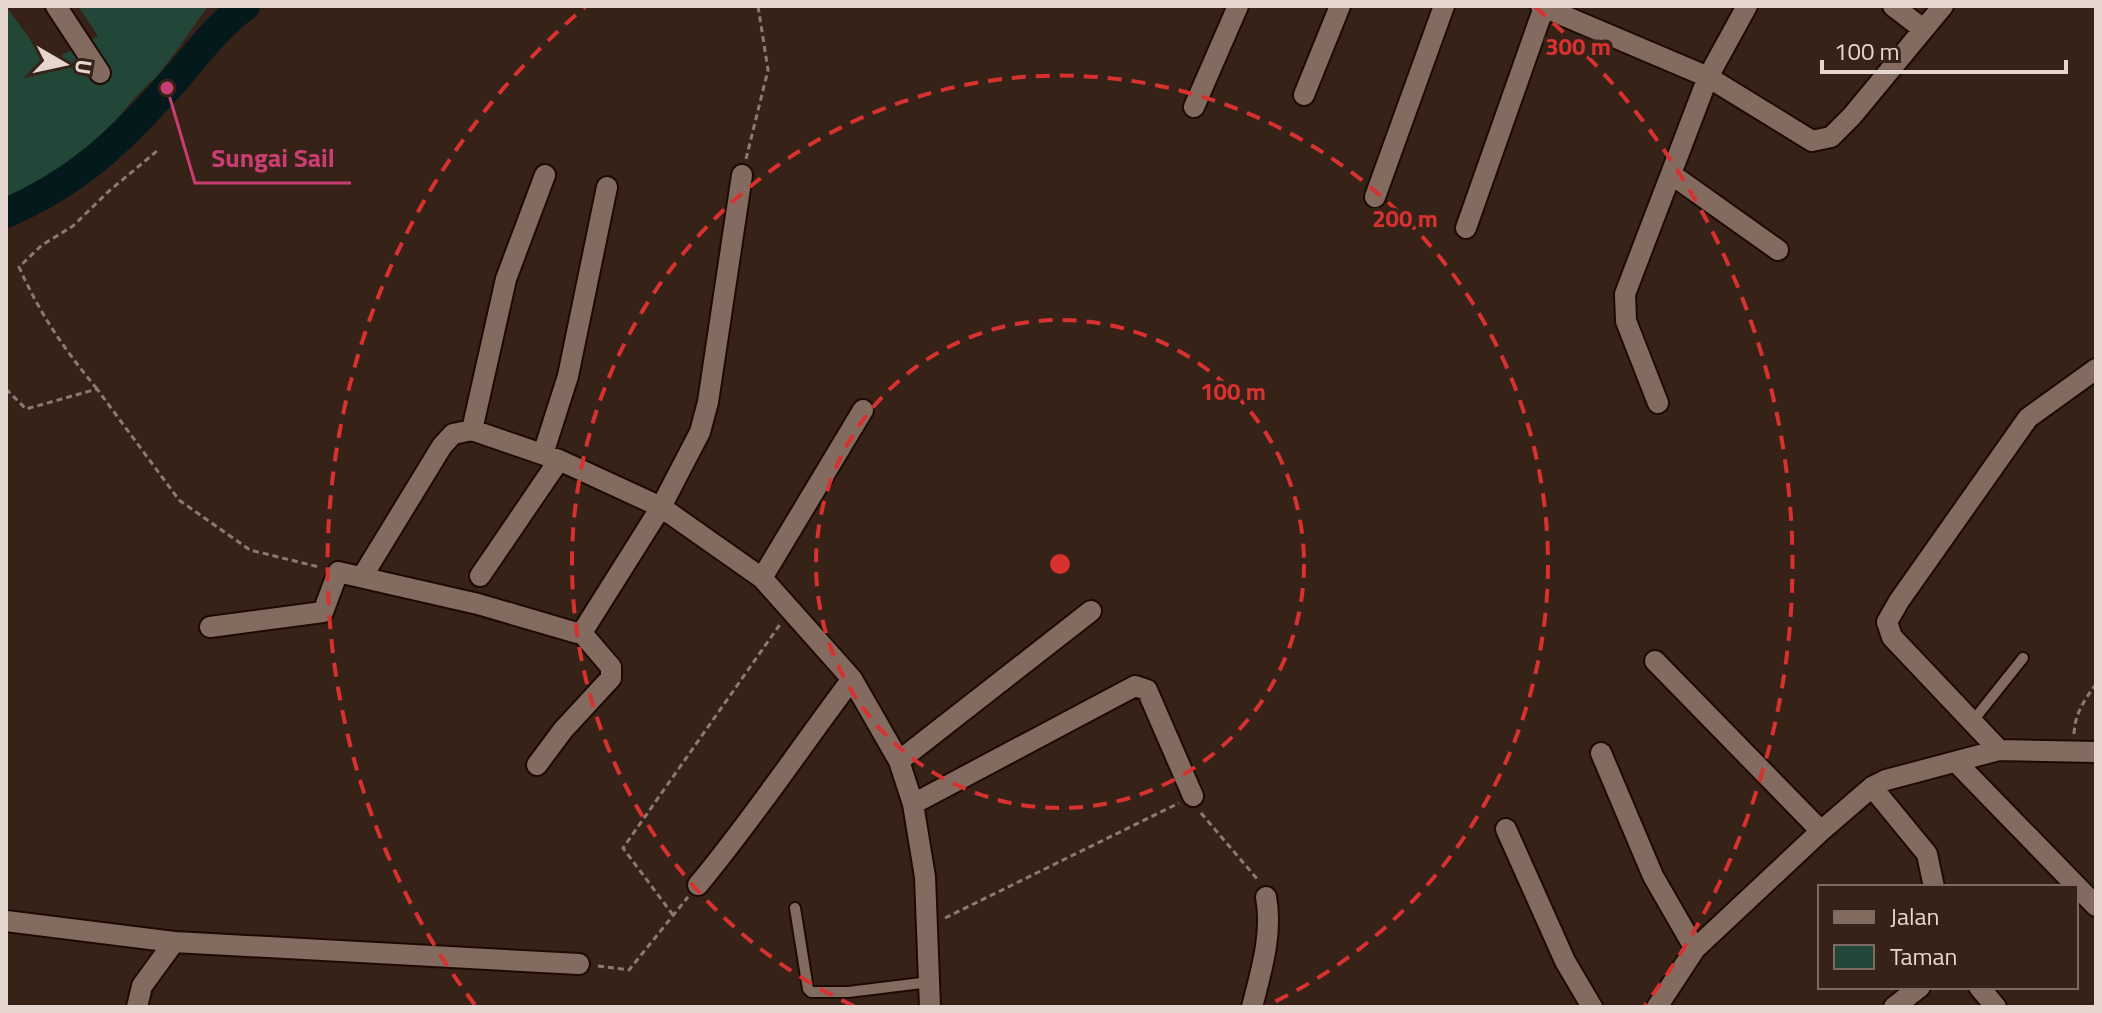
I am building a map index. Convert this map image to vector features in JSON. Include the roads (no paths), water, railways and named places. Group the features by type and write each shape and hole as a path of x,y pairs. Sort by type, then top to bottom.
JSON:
{"street":[{"path":"56,6 100,73"},
{"path":"1194,107 1238,6"},
{"path":"1304,95 1340,6"},
{"path":"1375,197 1444,6"},
{"path":"1658,403 1626,321 1625,294 1708,77 1747,6"},
{"path":"1893,6 1923,29"},
{"path":"1466,228 1543,7 1708,77 1812,141 1831,137 1852,116 1943,6"},
{"path":"1671,174 1778,250"},
{"path":"472,430 506,279 545,175"},
{"path":"581,632 661,507 700,432 742,175"},
{"path":"480,576 551,457 607,187"},
{"path":"1999,750 1892,637 1887,622 2028,418 2096,369"},
{"path":"762,578 863,410"},
{"path":"362,577 442,446 453,434 472,430 551,457 661,507 762,578 852,679 899,761 913,804 925,877 930,1007"},
{"path":"210,627 323,612 338,572 478,604 581,632 611,667 611,678 563,730 537,765"},
{"path":"899,761 1091,611"},
{"path":"1655,661 1821,831"},
{"path":"698,885 749,824 795,755 852,679"},
{"path":"913,804 1135,686 1147,690 1193,796"},
{"path":"1657,1007 1695,949 1872,787 1886,780 1999,750 2096,752"},
{"path":"1601,753 1653,876 1695,949"},
{"path":"1956,762 2076,885"},
{"path":"1872,787 1927,854 1934,885"},
{"path":"1506,829 1565,961 1592,1007"},
{"path":"2078,887 2096,906"},
{"path":"1252,1007 1270,915 1266,897"},
{"path":"6,921 174,942 579,964"},
{"path":"137,1007 142,986 174,942"},
{"path":"1894,1007 1917,989"},
{"path":"1981,989 1996,1007"}],"lane":[{"path":"1972,722 2023,658"},
{"path":"795,908 811,992 848,992 930,982"}],"waterway":[{"path":"6,213 54,188 114,143 151,106 214,33 245,6"}],"place":[{"name":"Sungai Sail","path":"167,88"}]}
